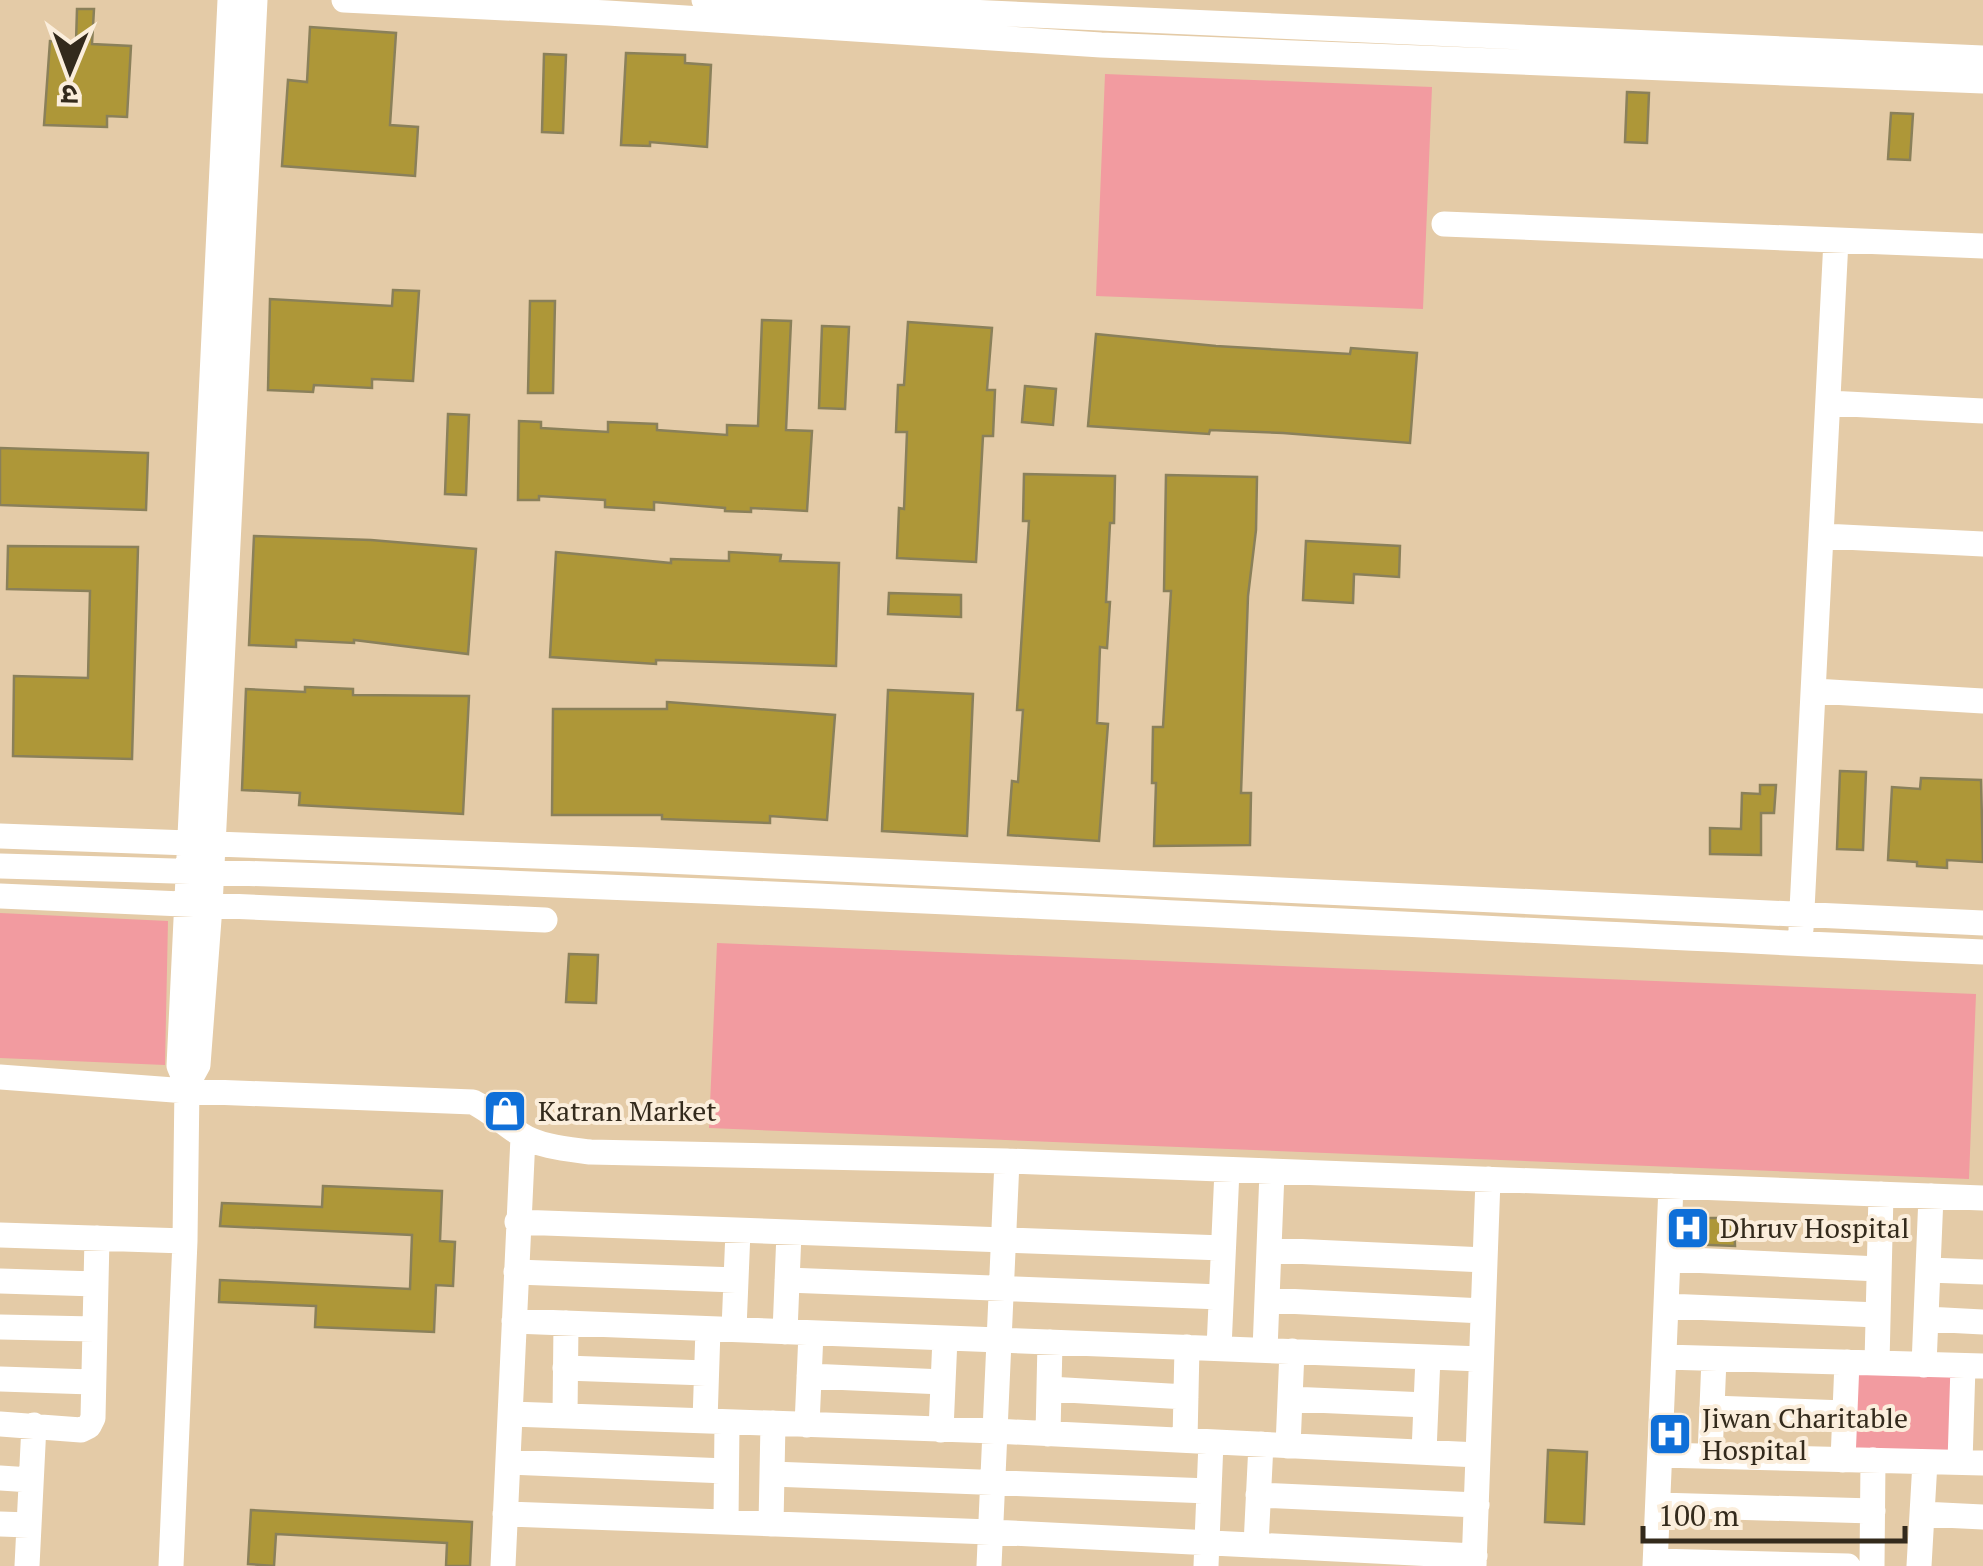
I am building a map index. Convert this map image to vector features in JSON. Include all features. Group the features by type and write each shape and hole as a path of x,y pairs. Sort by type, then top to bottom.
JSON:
{"street":[{"path":"202,843 230,0"},
{"path":"172,1566 185,1241 187,1088 179,1066 199,906 256,0"},
{"path":"344,0 608,13 1100,46 1983,81"},
{"path":"704,0 1983,58"},
{"path":"1444,224 1983,246"},
{"path":"1800,944 1836,240"},
{"path":"1828,403 1983,411"},
{"path":"1822,536 1983,544"},
{"path":"1814,691 1983,701"},
{"path":"0,836 645,860 1983,923"},
{"path":"0,866 850,896 1983,952"},
{"path":"0,896 545,920"},
{"path":"0,1077 473,1102 494,1112 523,1137 590,1152 1007,1161 1983,1198"},
{"path":"503,1566 523,1137"},
{"path":"989,1566 1007,1161"},
{"path":"1219,1348 1227,1170"},
{"path":"1265,1350 1272,1172"},
{"path":"506,1514 990,1532 1206,1554 1256,1545 1475,1561 1488,1180"},
{"path":"1671,1186 1655,1563 1848,1566"},
{"path":"1877,1363 1881,1194"},
{"path":"1924,1364 1931,1196"},
{"path":"517,1222 1223,1248"},
{"path":"726,1522 726,1471 706,1373 736,1280 738,1230"},
{"path":"789,1232 787,1280 809,1376 807,1424"},
{"path":"0,1235 185,1241"},
{"path":"0,1424 81,1430 94,1418 98,1238"},
{"path":"1269,1250 1485,1260"},
{"path":"1668,1259 1879,1269"},
{"path":"1928,1270 1983,1272"},
{"path":"516,1272 736,1280"},
{"path":"787,1280 1221,1296"},
{"path":"0,1281 96,1284"},
{"path":"1267,1300 1483,1311"},
{"path":"1666,1306 1878,1315"},
{"path":"1926,1319 1983,1322"},
{"path":"514,1321 1481,1359"},
{"path":"565,1416 566,1323"},
{"path":"0,1327 94,1329"},
{"path":"941,1430 945,1338"},
{"path":"1048,1434 1050,1342"},
{"path":"1187,1347 1186,1397 1208,1492 1206,1554"},
{"path":"1288,1446 1292,1351"},
{"path":"1424,1452 1428,1357"},
{"path":"1660,1455 1971,1463 1973,1366 1664,1358"},
{"path":"1710,1456 1714,1359"},
{"path":"1843,1460 1847,1362"},
{"path":"566,1368 706,1373"},
{"path":"809,1376 943,1382"},
{"path":"0,1379 92,1382"},
{"path":"1049,1389 1186,1397"},
{"path":"1290,1398 1426,1405"},
{"path":"1712,1408 1845,1414"},
{"path":"510,1414 995,1431 1478,1455"},
{"path":"771,1524 773,1423"},
{"path":"27,1566 34,1425"},
{"path":"1256,1545 1262,1444"},
{"path":"1872,1566 1873,1460"},
{"path":"508,1462 726,1471"},
{"path":"1919,1566 1924,1462"},
{"path":"772,1474 1208,1492"},
{"path":"0,1478 31,1480"},
{"path":"1258,1495 1477,1505"},
{"path":"1658,1505 1873,1511"},
{"path":"1922,1514 1983,1517"},
{"path":"0,1524 29,1525"}],"shaded area":[{"path":"1105,74 1432,87 1423,309 1096,296"},
{"path":"0,913 168,921 165,1065 0,1058"},
{"path":"717,943 1976,994 1969,1179 709,1128"},
{"path":"1855,1367 1955,1372 1952,1452 1852,1449"}],"building":[{"path":"77,9 94,9 92,44 131,46 127,117 107,116 107,127 44,125 50,41 76,43"},
{"path":"310,27 396,33 390,125 418,127 415,176 282,166 288,80 307,82"},
{"path":"626,53 685,55 685,63 711,65 707,147 650,142 650,146 621,145"},
{"path":"544,54 566,55 563,133 542,132"},
{"path":"1627,92 1649,93 1647,143 1625,142"},
{"path":"1891,113 1913,114 1910,160 1888,159"},
{"path":"393,290 419,291 413,381 372,379 372,388 314,385 313,392 268,390 270,299 392,306"},
{"path":"530,301 555,301 553,393 528,393"},
{"path":"762,320 791,321 786,430 812,431 807,511 725,511 654,502 654,510 605,507 605,500 539,496 539,500 518,500 519,421 541,422 541,428 608,432 608,422 657,424 657,430 727,435 727,425 758,426"},
{"path":"908,322 992,328 987,390 995,390 993,436 983,436 976,562 897,558 899,508 904,509 907,432 896,432 898,385 904,385"},
{"path":"822,326 849,327 845,409 819,408"},
{"path":"1096,334 1350,354 1351,348 1417,353 1410,443 1283,433 1210,430 1209,434 1088,426"},
{"path":"1025,386 1056,389 1053,425 1022,422"},
{"path":"448,414 469,415 466,495 445,494"},
{"path":"0,448 148,453 146,510 0,505"},
{"path":"1024,474 1115,476 1106,602 1110,602 1107,648 1100,647 1097,723 1108,724 1099,841 1008,835 1012,781 1018,782 1023,710 1017,710 1029,521 1023,521"},
{"path":"1166,475 1257,477 1241,793 1251,793 1250,845 1154,846 1153,727 1163,727 1171,591 1164,591"},
{"path":"254,536 476,549 468,654 354,640 296,640 296,647 249,645"},
{"path":"1306,541 1400,546 1399,577 1354,574 1353,603 1303,600"},
{"path":"8,546 138,547 132,759 13,756 14,676 88,678 90,591 7,589"},
{"path":"556,552 671,563 671,559 729,561 729,552 781,555 780,561 839,563 836,666 656,660 656,664 550,657"},
{"path":"889,593 961,595 961,617 888,614"},
{"path":"305,687 353,689 353,695 469,696 463,814 299,805 300,793 242,790 246,689 305,692"},
{"path":"888,690 973,694 967,836 882,831"},
{"path":"667,702 835,715 827,820 770,816 770,823 662,819 662,815 552,815 553,709 667,709"},
{"path":"1840,771 1866,772 1863,850 1837,849"},
{"path":"1921,778 1981,780 1983,862 1947,860 1947,868 1888,860 1892,787 1920,789"},
{"path":"1760,785 1776,785 1774,813 1761,813 1761,855 1710,854 1710,828 1741,829 1742,793 1760,794"},
{"path":"569,954 598,955 596,1003 566,1002"},
{"path":"323,1186 442,1191 440,1241 455,1242 453,1286 436,1285 434,1332 315,1327 316,1306 219,1302 220,1280 410,1289 412,1235 220,1226 222,1203 322,1207"},
{"path":"1686,1218 1734,1218 1735,1246 1685,1244"},
{"path":"1548,1450 1587,1452 1584,1524 1545,1522"},
{"path":"251,1510 472,1522 470,1566 446,1566 447,1543 276,1534 274,1566 248,1564"}],"place":[{"name":"Katran Market","path":"505,1111"},
{"name":"Dhruv Hospital","path":"1688,1228"},
{"name":"Jiwan Charitable Hospital","path":"1670,1434"}]}
